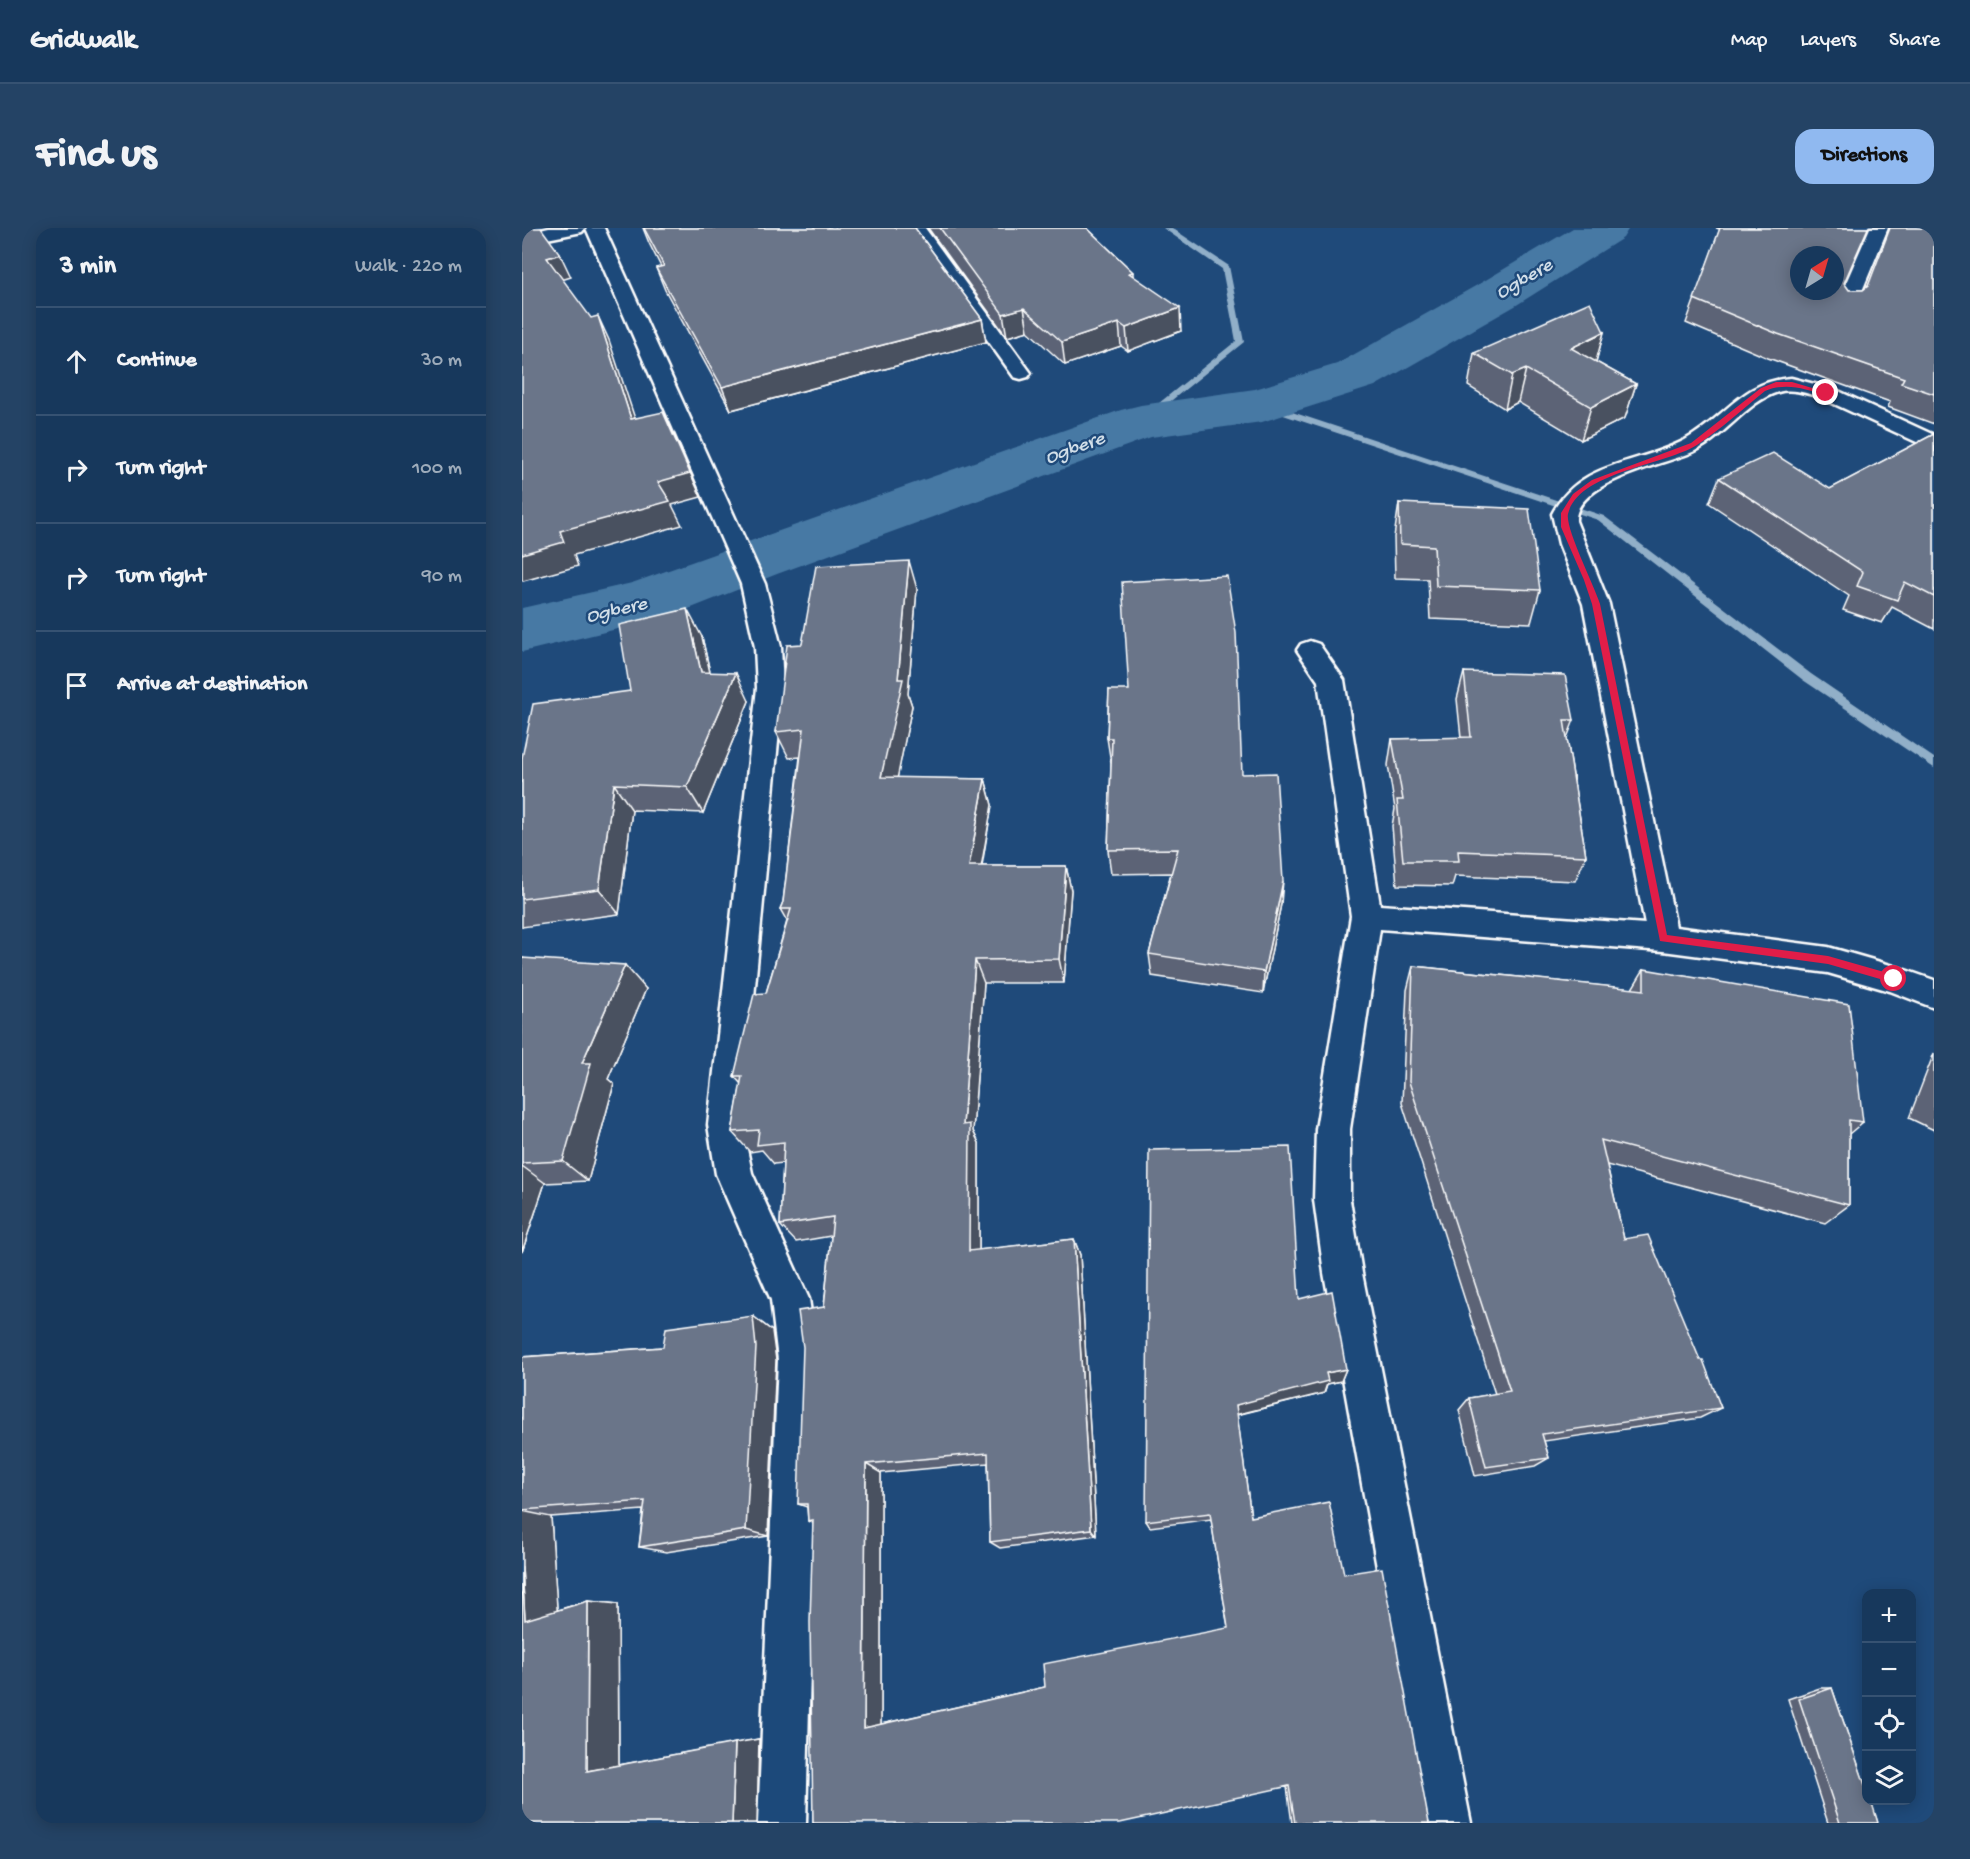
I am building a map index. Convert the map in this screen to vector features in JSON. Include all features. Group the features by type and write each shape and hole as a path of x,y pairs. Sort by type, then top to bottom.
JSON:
{"street":[{"path":"522,239 576,228"},
{"path":"595,228 734,538 753,584 768,646 770,688 725,1125 734,1173 790,1299 798,1360 782,1823"},
{"path":"916,228 1021,373"},
{"path":"1845,308 1879,228"},
{"path":"1664,938 1596,604 1588,580 1564,527 1570,504 1595,481 1693,444 1763,390 1778,384 1792,384 1826,393 1934,443"},
{"path":"1310,650 1331,680 1366,916 1333,1129 1332,1200 1343,1273 1447,1823"},
{"path":"1366,916 1664,938 1828,960 1894,979 1934,994"}],"building":[{"path":"522,228 541,228 560,254 547,258 591,318 598,316 631,419 663,412 690,473 658,482 670,501 560,531 564,542 522,554"},
{"path":"644,228 915,228 982,319 722,387 656,268 664,266"},
{"path":"940,228 1087,228 1133,272 1129,273 1180,308 1126,328 1119,323 1062,342 1024,308 1003,314"},
{"path":"1720,228 1868,228 1844,283 1849,290 1863,290 1868,286 1890,228 1934,228 1934,394 1901,383 1904,378 1778,334 1694,299"},
{"path":"1590,302 1604,332 1571,348 1636,384 1591,407 1526,369 1512,375 1474,353"},
{"path":"1934,434 1934,597 1905,582 1897,600 1857,586 1863,572 1719,478 1773,453 1830,489"},
{"path":"1399,503 1529,509 1540,590 1436,586 1434,546 1400,544"},
{"path":"909,561 898,679 903,679 881,777 985,779 969,866 1066,866 1059,959 975,960 963,1125 970,1124 969,1251 1074,1239 1091,1529 990,1542 988,1453 866,1464 864,1728 1045,1687 1043,1664 1228,1628 1210,1513 1146,1521 1149,1150 1290,1147 1299,1299 1332,1291 1346,1369 1326,1373 1328,1381 1236,1405 1251,1517 1329,1502 1344,1574 1382,1568 1429,1823 1295,1823 1289,1786 1120,1823 813,1823 810,1622 813,1520 808,1521 807,1504 798,1504 803,1347 798,1311 824,1307 833,1217 780,1225 784,1142 757,1145 759,1130 732,1132 742,1076 734,1076 754,994 766,993 791,909 780,909 783,902 804,729 776,732 787,645 802,644 816,566"},
{"path":"1227,576 1236,633 1242,774 1276,773 1283,881 1264,972 1149,954 1178,849 1108,850 1112,738 1107,738 1109,690 1129,690 1122,582"},
{"path":"687,609 701,672 736,673 687,787 614,784 599,889 522,899 522,758 533,704 630,691 619,625"},
{"path":"1464,672 1565,675 1574,720 1564,720 1586,856 1458,851 1459,861 1403,861 1397,800 1403,800 1392,739 1471,737"},
{"path":"522,958 625,965 582,1063 591,1063 563,1161 522,1163"},
{"path":"1413,966 1644,990 1644,969 1849,1004 1863,1122 1849,1120 1849,1205 1601,1140 1624,1239 1648,1235 1700,1360 1703,1360 1721,1408 1542,1434 1549,1458 1486,1467 1469,1398 1510,1391 1409,1082"},
{"path":"753,1316 756,1347 746,1530 639,1547 645,1501 522,1510 522,1357 663,1347 666,1328"},
{"path":"522,1567 525,1620 588,1601 587,1771 735,1743 732,1823 522,1823"},
{"path":"1832,1688 1862,1776 1862,1805 1873,1805 1878,1823 1840,1823 1799,1699"}],"waterway":[{"path":"1141,422 1240,342 1226,268 1167,228"},
{"name":"Ogbere","path":"522,630 648,601 755,560 1141,422 1262,405 1356,375 1497,295 1606,228"},
{"path":"1262,405 1601,518 1807,677 1934,764"}],"route":[{"path":"1826,393 1792,384 1778,384 1763,390 1693,444 1595,481 1575,495 1564,513 1564,527 1588,580 1596,604 1664,938 1828,960 1894,979"}]}
